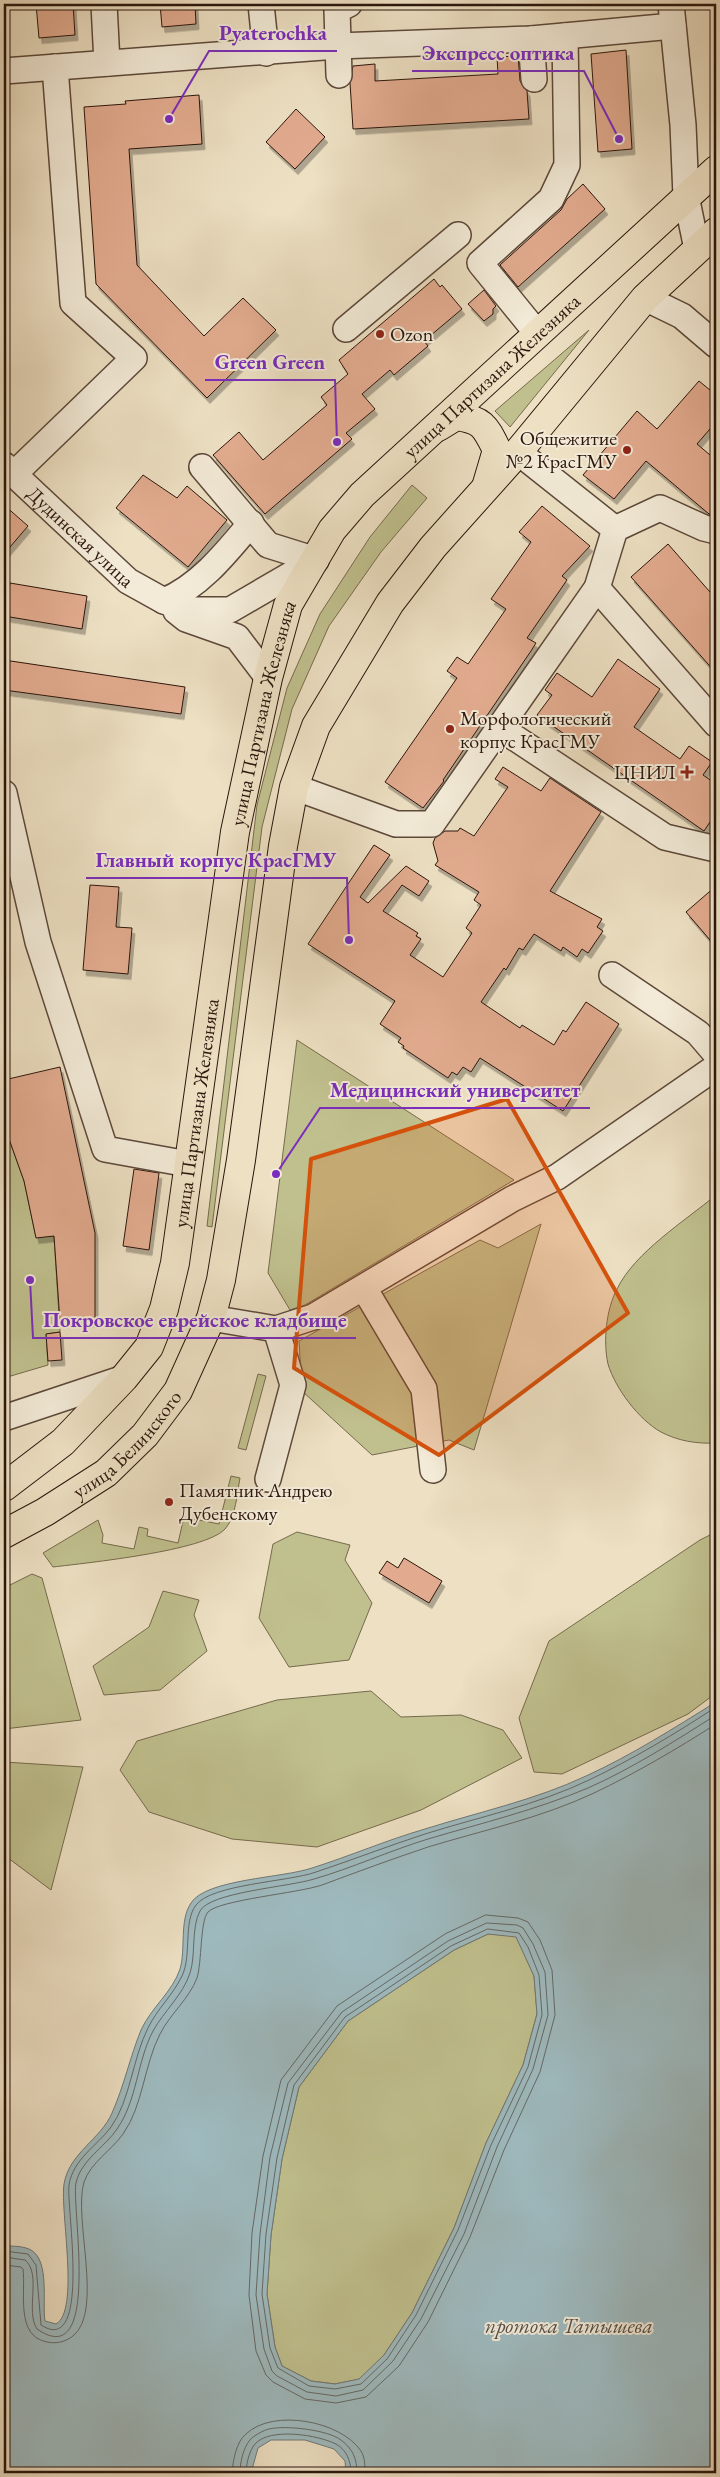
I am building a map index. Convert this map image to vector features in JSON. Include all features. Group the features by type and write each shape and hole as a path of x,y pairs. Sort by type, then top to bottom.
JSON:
{"main road":[{"name":"улица Партизана Железняка","path":"124,1378 149,1346 164,1308 175,1264 235,832 268,678 288,605 332,530 362,495 716,170"},
{"path":"210,1318 221,1280 238,1178 283,846 294,787 316,726 390,603 433,547 518,452 645,298 707,240"},
{"path":"433,430 456,416 474,419 485,426 497,450 485,490"},
{"name":"улица Белинского","path":"4,1534 45,1512 106,1473 145,1436 178,1391 210,1318"},
{"path":"4,1487 63,1442 124,1378"}],"street":[{"path":"104,4 107,63"},
{"path":"261,4 266,52"},
{"path":"339,75 337,10 349,4"},
{"path":"4,71 337,46 531,39 565,36 672,15 683,125 686,196 707,240"},
{"path":"537,334 480,264 552,199 567,165 565,36"},
{"path":"531,39 534,79"},
{"path":"9,470 134,358 73,303 55,67"},
{"path":"346,329 458,235"},
{"path":"645,298 682,316 716,345"},
{"path":"518,452 615,529"},
{"path":"202,467 268,545 316,560"},
{"name":"Дудинская улица","path":"9,470 128,582 164,601"},
{"path":"294,787 396,824 432,824 597,588 615,529 660,508 716,532"},
{"path":"164,601 178,595 219,561 251,523"},
{"path":"164,601 192,610 230,610 316,560"},
{"path":"597,588 716,724"},
{"path":"164,601 186,619 237,638 268,678"},
{"path":"500,728 665,837 716,849"},
{"path":"4,793 38,942 105,1149 188,1164"},
{"path":"612,975 698,1033 716,1054"},
{"path":"210,1318 276,1329 312,1317 512,1199 557,1178 716,1067"},
{"path":"364,1288 424,1389 433,1470"},
{"path":"268,1479 293,1385 276,1329"},
{"path":"4,1418 124,1378"}],"highlighted area":[{"path":"507,1099 628,1313 439,1455 294,1368 311,1159"}],"green space":[{"path":"589,330 510,427 495,411"},
{"path":"412,485 427,498 381,552 329,626 292,709 262,827 212,1227 207,1226 257,805 287,688 320,614 370,537"},
{"path":"297,1040 514,1180 305,1305 290,1310 268,1273"},
{"path":"4,1125 24,1181 36,1237 54,1236 60,1332 46,1334 48,1365 4,1378"},
{"path":"716,1195 716,1443 702,1443 681,1440 667,1435 653,1427 636,1412 622,1393 611,1373 606,1355 606,1326 613,1297 625,1275 648,1250"},
{"path":"541,1224 474,1450 449,1440 372,1455 302,1391 299,1341 480,1240 498,1248"},
{"path":"258,1374 266,1376 246,1450 238,1448"},
{"path":"231,1476 240,1478 234,1512 225,1529 213,1537 194,1544 144,1555 53,1567 43,1553 98,1520 103,1535 102,1543 134,1549 139,1527 148,1529 147,1536 178,1543 184,1517 219,1524"},
{"path":"297,1532 350,1545 345,1560 372,1603 349,1660 289,1667 259,1618 273,1544"},
{"path":"716,1532 716,1693 688,1714 562,1774 534,1772 519,1718 549,1641 700,1540"},
{"path":"32,1574 42,1578 81,1720 4,1729 4,1588"},
{"path":"163,1591 199,1600 194,1615 207,1651 160,1690 104,1695 93,1666 149,1627"},
{"path":"371,1691 401,1717 461,1715 503,1730 522,1758 421,1810 317,1847 232,1839 149,1812 120,1770 137,1741 277,1700"},
{"path":"4,1762 83,1767 51,1890 4,1855"},
{"path":"488,1934 516,1936 534,1976 537,2014 523,2065 486,2143 454,2228 412,2313 384,2355 360,2379 335,2384 311,2381 282,2366 275,2347 267,2294 271,2235 282,2159 299,2087 348,2021 454,1950"}],"water":[{"name":"протока Татышева","path":"716,1702 716,2473 346,2473 345,2461 334,2449 305,2440 271,2440 258,2448 251,2473 4,2473 4,2246 18,2246 31,2250 37,2255 43,2273 45,2321 56,2324 63,2315 67,2301 68,2260 63,2198 67,2173 78,2155 107,2122 124,2082 141,2030 150,2014 177,1977 182,1961 185,1918 191,1903 199,1895 228,1884 312,1868 411,1833 547,1792 620,1759","holes":["488,1934 516,1937 534,1976 537,2014 523,2065 486,2143 454,2228 412,2313 384,2355 359,2379 335,2384 311,2381 282,2366 275,2347 267,2294 271,2235 282,2159 299,2087 348,2021 454,1950"]}],"building":[{"path":"36,4 73,4 75,35 39,38"},
{"path":"160,4 195,4 196,24 162,27"},
{"path":"626,50 632,149 598,152 591,54"},
{"path":"518,56 520,81 527,91 529,119 353,129 350,83 353,66 375,64 375,81 498,74 497,57"},
{"path":"199,95 202,144 129,149 137,265 204,336 243,298 276,330 207,398 96,284 84,107 126,104 125,101"},
{"path":"296,109 325,137 295,169 266,142"},
{"path":"583,184 605,209 518,287 500,265 561,210 567,199"},
{"path":"434,279 440,287 442,285 462,309 424,341 428,346 394,375 390,370 362,394 375,409 346,433 352,439 265,514 213,455 239,432 263,460 327,405 321,397 348,374 339,360"},
{"path":"484,290 496,306 493,309 493,314 484,321 468,304"},
{"name":"Общежитие №2 КрасГМУ","path":"699,381 716,395 716,422 697,444 716,460 710,469 716,474 716,516 709,514 646,461 614,499 583,475 637,411 657,429"},
{"path":"143,475 177,498 187,486 227,520 188,567 116,508"},
{"path":"4,505 28,526 4,554"},
{"name":"Морфологический корпус КрасГМУ","path":"542,506 590,546 562,576 567,580 527,638 536,643 444,781 423,808 385,782 457,678 447,671 457,657 468,664 506,609 491,599 531,542 519,532"},
{"path":"668,544 710,592 716,587 716,673 631,577"},
{"path":"10,583 87,596 82,629 4,616"},
{"path":"618,659 660,689 634,727 680,759 689,746 712,762 703,775 716,784 716,813 704,831 537,715 552,695 545,690 557,673 592,697"},
{"path":"4,660 185,687 181,714 4,690"},
{"path":"503,767 541,791 550,778 601,812 550,891 602,919 597,927 603,931 588,953 582,949 577,957 563,947 561,951 534,934 523,950 519,948 506,970 504,968 481,1002 520,1028 522,1025 554,1045 563,1030 566,1032 586,1002 619,1024 563,1111 480,1058 471,1072 463,1067 457,1075 452,1072 448,1078 403,1048 404,1046 398,1042 401,1038 380,1024 395,1001 308,944 374,845 390,855 360,897 368,903 406,866 429,881 419,896 402,885 383,911 418,933 416,936 421,939 410,955 443,977 472,933 466,928 481,905 474,900 479,892 435,865 438,861 433,843 435,838 445,831 458,831 460,828 474,836 508,787 495,779"},
{"path":"90,885 119,887 116,927 132,928 128,974 83,970"},
{"path":"716,886 716,947 686,912"},
{"path":"60,1067 95,1233 95,1321 60,1322 54,1236 36,1238 24,1181 4,1125 4,1080"},
{"path":"134,1169 159,1173 149,1250 123,1246"},
{"path":"60,1332 62,1360 48,1361 46,1334"},
{"path":"404,1558 442,1581 429,1603 379,1573 387,1561 398,1568"}],"place":[{"name":"Pyaterochka","path":"169,119"},
{"name":"Экспресс оптика","path":"619,139"},
{"name":"Ozon","path":"380,334"},
{"name":"Green Green","path":"337,442"},
{"name":"Общежитие №2 КрасГМУ","path":"627,450"},
{"name":"Морфологический корпус КрасГМУ","path":"450,729"},
{"name":"ЦНИЛ","path":"687,772"},
{"name":"Главный корпус КрасГМУ","path":"349,940"},
{"name":"Медицинский университет","path":"276,1174"},
{"name":"Покровское еврейское кладбище","path":"30,1280"},
{"name":"Памятник Андрею Дубенскому","path":"169,1502"}]}
